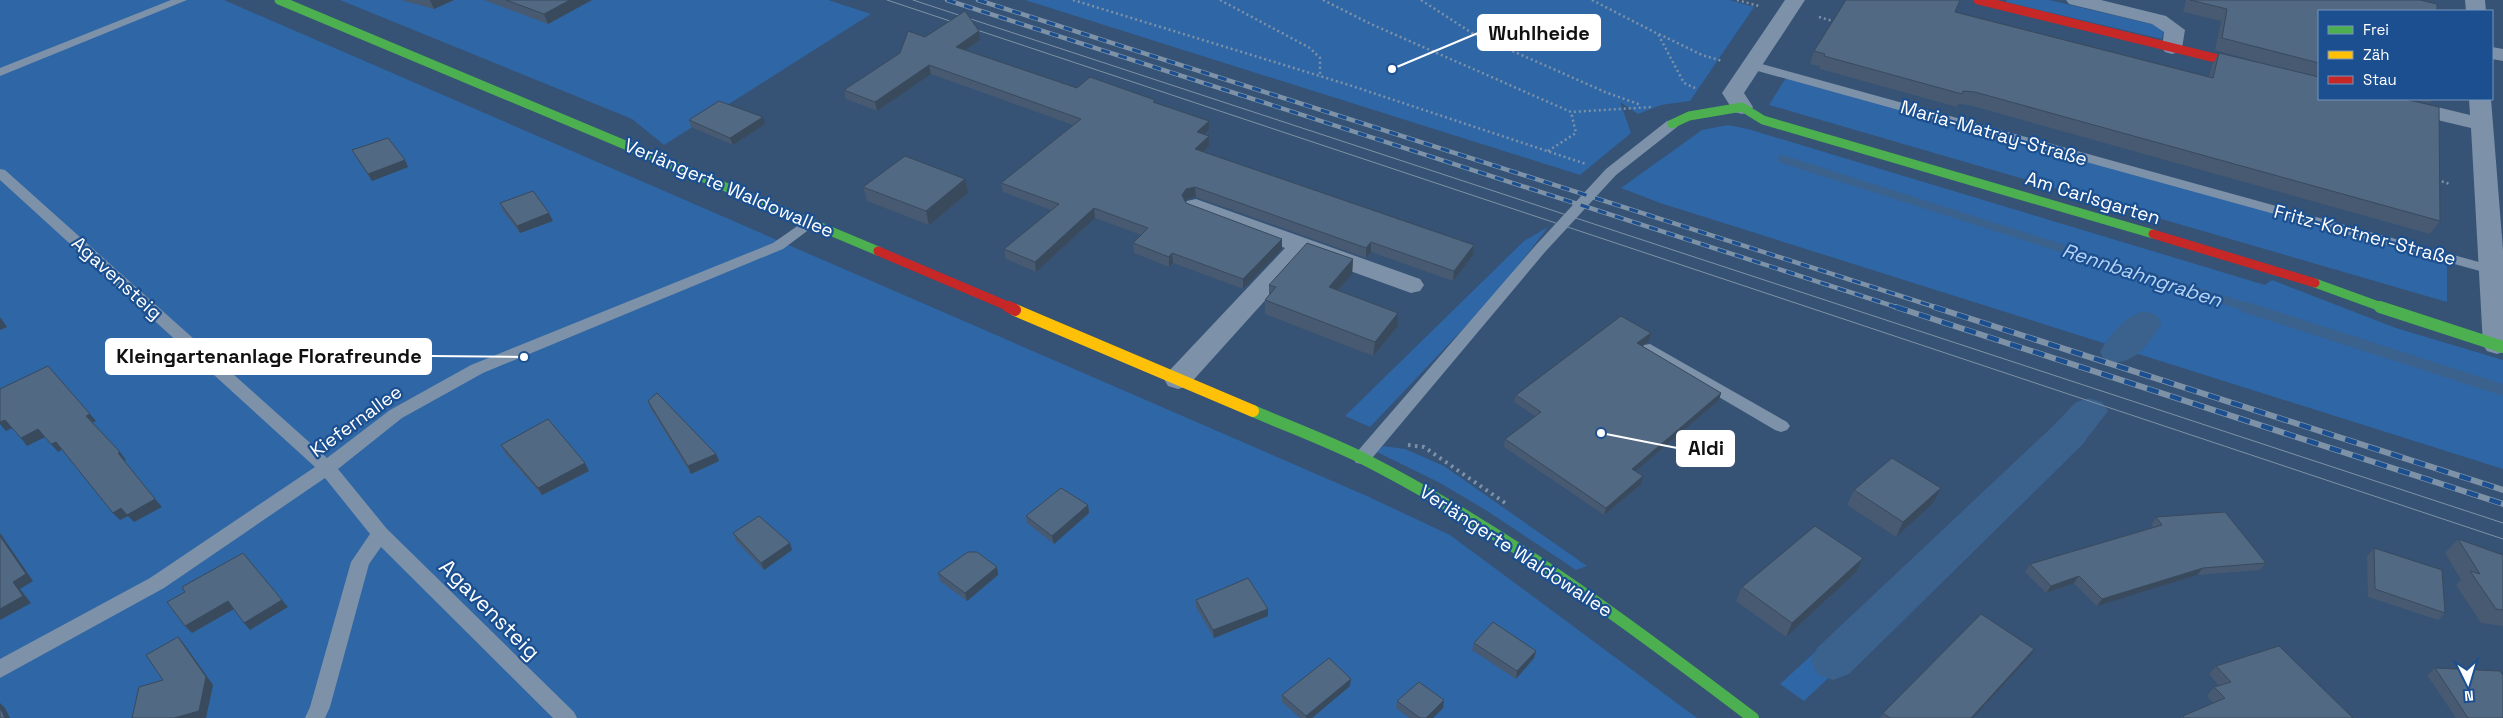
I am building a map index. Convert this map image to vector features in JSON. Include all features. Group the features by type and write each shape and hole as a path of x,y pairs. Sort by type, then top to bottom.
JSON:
{"street":[{"name":"Verlängerte Waldowallee","path":"279,0 811,223 1362,458 1417,486 1502,537 1644,636 1753,718"},
{"path":"1668,126 1689,116 1742,107 1734,93 1749,67 1795,0"},
{"path":"1978,0 2318,84"},
{"path":"2076,0 2159,20 2175,30 2172,48"},
{"path":"2382,100 2480,124"},
{"path":"2480,100 2480,124 2495,204 2492,270 2500,346"},
{"name":"Am Carlsgarten","path":"1742,107 1763,120 2297,276 2361,301 2500,346"},
{"path":"1196,206 1411,285"},
{"path":"1178,379 1302,245"}],"lane":[{"path":"0,72 181,0"},
{"name":"Maria-Matray-Straße","path":"1749,67 2237,201"},
{"path":"1362,458 1540,249 1611,172 1668,126"},
{"name":"Agavensteig","path":"0,173 328,468 380,534 567,718"},
{"name":"Fritz-Kortner-Straße","path":"2237,201 2492,270"},
{"name":"Kiefernallee","path":"0,669 157,582 328,468 396,414 477,369 778,246 811,223"},
{"path":"1650,349 1781,426"},
{"path":"315,718 320,707 360,562 380,534"}],"path":[{"path":"1073,0 1320,77 1611,172"},
{"path":"1220,0 1310,48 1320,58 1320,77"},
{"path":"1323,0 1373,25 1571,112 1645,106 1668,126"},
{"path":"1421,0 1472,33 1605,92 1654,108"},
{"path":"1592,0 1702,55 1749,67"},
{"path":"1737,0 1762,6"},
{"path":"1819,18 1837,22"},
{"path":"1658,34 1684,84 1699,90"},
{"path":"1548,151 1576,133 1571,112"},
{"path":"2432,179 2450,184"}],"shaded area":[{"path":"0,0 224,0 1367,496 1450,535 1697,718 0,718"},
{"path":"340,0 828,0 871,14 664,145 632,119"},
{"path":"1025,0 1730,0 1754,7 1690,101 1661,105 1638,114 1620,102 1631,133 1580,175"},
{"path":"2007,0 2049,0 2164,27 2162,39 2006,2"},
{"path":"1787,76 2447,261 2447,302 1769,105"},
{"path":"1728,125 1748,129 2265,285 2272,280 2396,328 2503,360 2503,469 1660,203 1621,188 1702,130"},
{"path":"1548,227 1500,290 1370,427 1345,416 1524,241"},
{"path":"2060,429 2084,437 1804,701 1780,684"},
{"path":"1383,446 1405,449 1444,466 1587,566 1576,570 1484,509 1440,483 1377,452"}],"building":[{"path":"506,0 570,0 544,14"},
{"path":"1846,0 1960,0 1955,12 2213,78 2219,53 2318,77 2318,100 2408,100 2439,107 2440,221 1975,92 1963,91 1962,94 1824,56 1825,54 1814,51"},
{"path":"2190,0 2420,0 2437,4 2437,10 2318,10 2318,63 2222,38 2227,9"},
{"path":"965,11 979,31 956,47 1077,88 1090,77 1155,100 1153,102 1209,121 1197,132 1209,136 1195,149 1474,245 1454,271 1371,242 1366,248 1195,187 1186,189 1182,195 1186,203 1282,239 1243,279 1172,253 1169,257 1133,243 1148,228 1094,208 1035,262 1004,249 1059,204 1001,183 1081,119 929,65 875,102 844,90 900,53 908,31 925,37"},
{"path":"719,101 763,117 730,138 689,120"},
{"path":"388,138 405,160 368,174 352,150"},
{"path":"905,156 965,179 926,211 863,187"},
{"path":"533,191 549,213 517,226 500,203"},
{"path":"1307,243 1353,259 1329,287 1398,313 1375,342 1265,300 1276,287 1269,285"},
{"path":"1621,316 1651,333 1637,343 1721,393 1632,469 1643,476 1606,508 1505,439 1541,412 1516,395"},
{"path":"48,366 90,414 86,416 120,452 118,453 155,499 127,515 121,508 113,513 56,442 51,444 38,429 21,438 5,420 0,422 0,389"},
{"path":"657,393 716,454 688,466 648,401"},
{"path":"548,419 585,463 538,488 501,445"},
{"path":"1892,458 1941,488 1903,522 1854,490"},
{"path":"1061,488 1088,505 1052,536 1026,516"},
{"path":"2225,512 2266,563 2203,568 2102,599 2079,576 2051,586 2030,564 2162,525 2156,517"},
{"path":"759,516 790,543 761,563 733,533"},
{"path":"1815,526 1863,558 1792,623 1742,587"},
{"path":"0,536 26,574 13,582 23,596 0,609"},
{"path":"2458,539 2503,555 2503,610 2496,609 2470,571 2480,574"},
{"path":"2374,548 2442,570 2445,613 2375,589"},
{"path":"968,552 977,552 997,567 965,593 938,573"},
{"path":"243,553 282,600 244,623 228,601 185,626 167,602 185,592 182,587"},
{"path":"1248,578 1268,609 1213,630 1196,600"},
{"path":"1981,614 2034,649 1971,718 1890,718 1883,713"},
{"path":"1493,622 1536,651 1517,671 1474,643"},
{"path":"178,637 206,677 199,711 174,718 132,718 139,687 163,680 146,655"},
{"path":"2279,646 2353,718 2184,718 2183,716 2225,698 2214,687 2231,682 2216,666"},
{"path":"1329,658 1351,679 1306,716 1282,695"},
{"path":"2435,668 2500,671 2503,675 2503,718 2468,718"},
{"path":"1419,682 1444,700 1426,718 1420,718 1397,701"},
{"path":"0,707 5,718 0,718"}],"waterway":[{"name":"Rennbahngraben","path":"1782,159 2249,308"},
{"name":"Rennbahngraben","path":"2245,307 2503,390"},
{"name":"Rennbahngraben","path":"2118,352 2144,323"},
{"name":"Rennbahngraben","path":"1833,661 2068,435 2089,411"}],"tram line":[{"path":"887,0 2503,539"},
{"path":"913,0 2503,523"}],"railway":[{"path":"947,0 1899,308"},
{"path":"978,0 1938,308"},
{"path":"1896,307 2503,504"},
{"path":"1934,307 2503,490"}],"traffic: fast":[{"path":"279,0 878,251"},
{"path":"2231,62 2318,84"},
{"path":"1672,124 1689,116 1742,107 1763,120 2153,234"},
{"path":"2315,283 2361,301 2503,347"},
{"path":"1253,411 1364,459 1466,517 1564,580 1753,718"}],"traffic: slow":[{"path":"1015,310 1253,411"}],"traffic: jam":[{"path":"1978,0 2231,62"},
{"path":"2153,234 2315,283"},
{"path":"878,251 1015,310"}],"place":[{"name":"Wuhlheide","path":"1392,69"},
{"name":"Kleingartenanlage Florafreunde","path":"524,357"},
{"name":"Aldi","path":"1601,433"}]}
